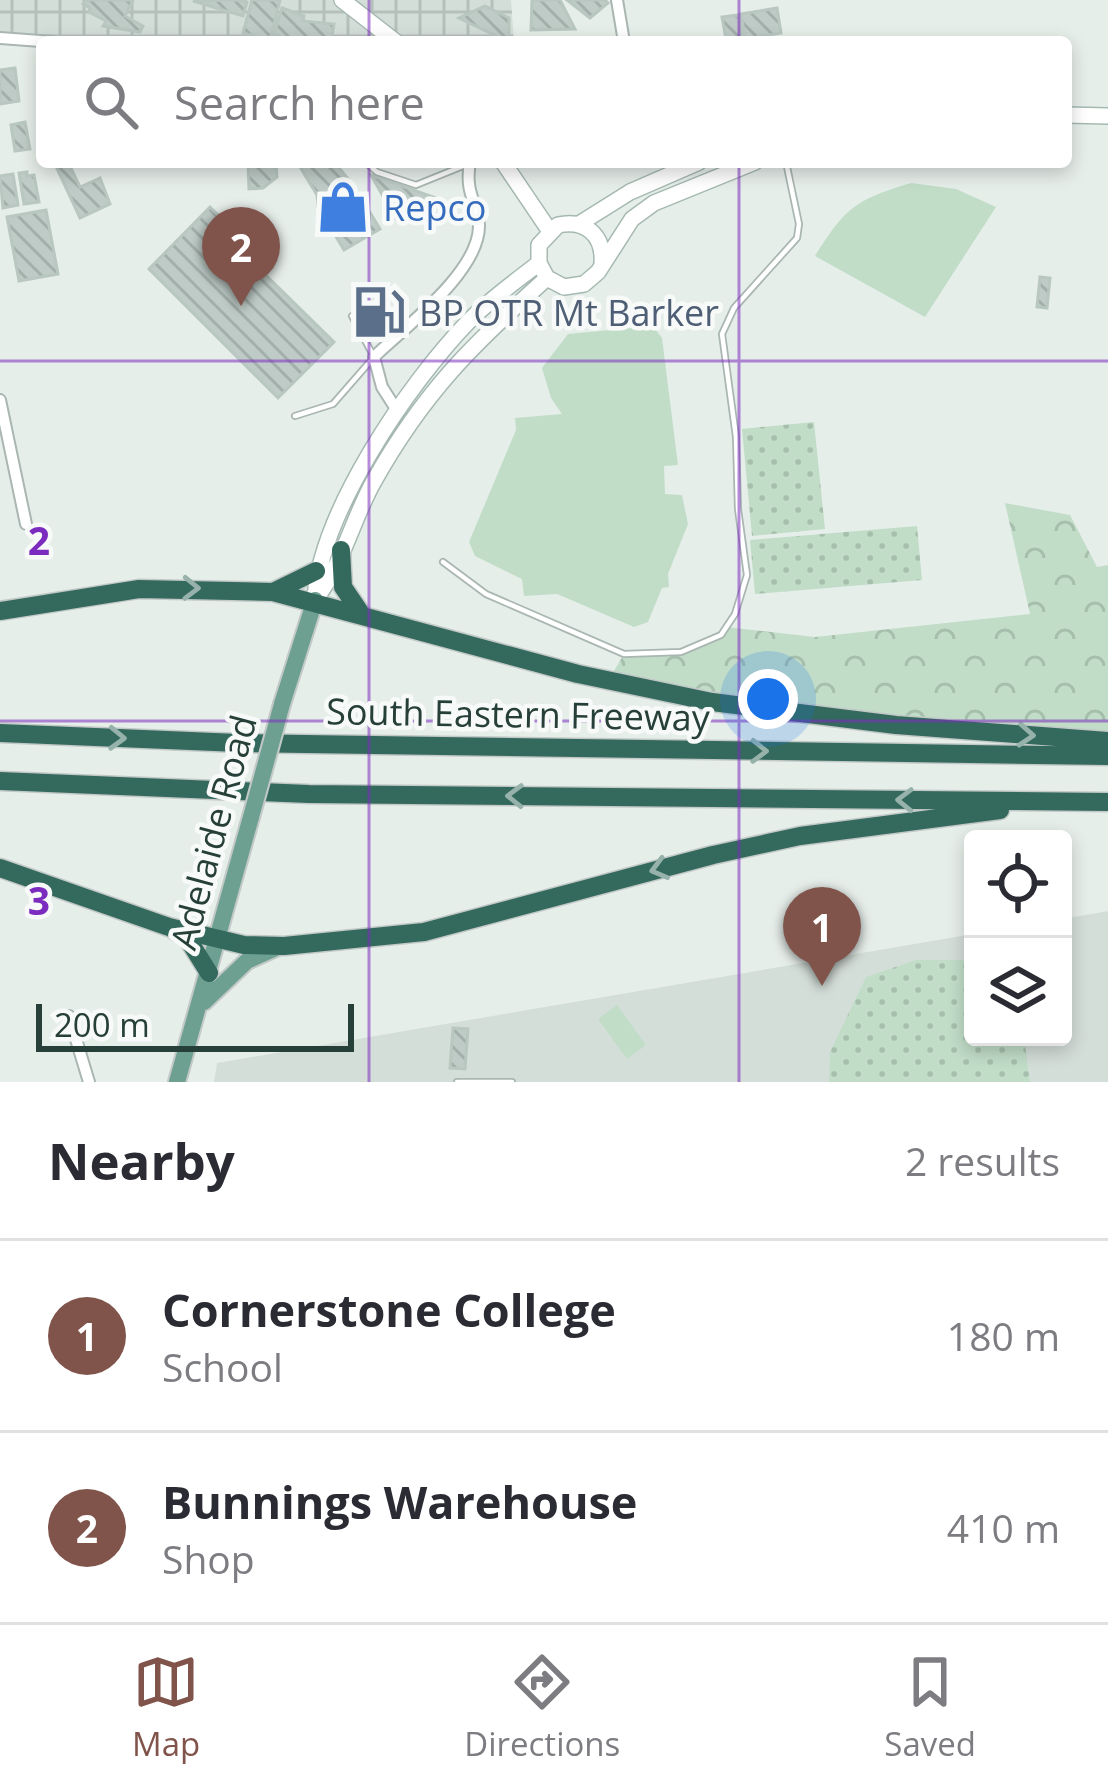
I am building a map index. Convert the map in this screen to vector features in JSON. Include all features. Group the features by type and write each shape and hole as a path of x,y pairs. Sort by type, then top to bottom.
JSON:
{"highway":[{"path":"341,550 344,587 360,612"},
{"path":"273,592 316,571"},
{"path":"0,611 139,589 273,592 578,674 694,699 875,723 1108,741"},
{"name":"South Eastern Freeway","path":"0,733 238,743 1108,756"},
{"path":"0,781 310,794 1108,802"},
{"path":"0,868 170,927 244,945 284,946 424,932 800,836 1064,801"},
{"path":"170,927 186,936 209,973"}],"main road":[{"path":"342,0 387,36"},
{"path":"1072,115 1108,116"},
{"path":"507,168 549,230"},
{"path":"685,168 630,192 579,224 549,230 539,245 543,270 574,287 592,279 632,219 654,203 740,168"},
{"path":"579,224 596,235 602,262"},
{"name":"Adelaide Road","path":"177,1082 315,600 316,571 348,496 398,412 469,321 543,270"},
{"name":"Adelaide Road","path":"315,600 326,586 370,488 435,386 543,270"},
{"path":"199,1007 247,961 284,946"}],"street":[{"path":"617,0 623,36"},
{"path":"0,38 36,41"},
{"path":"398,412 382,387 374,357 464,269 479,226 467,191 469,168"},
{"path":"0,400 26,524"},
{"path":"69,1016 88,1082"}],"lane":[{"path":"372,168 416,185 458,168"},
{"path":"443,562 486,594 624,654 680,652 721,635 747,575 722,334 734,308 797,238 800,224 787,168"},
{"path":"295,416 333,404 374,357 352,316"},
{"path":"457,1082 512,1082"}],"shaded area":[{"path":"0,0 511,0 514,36 36,36 36,41 0,38"},
{"path":"1108,911 1108,1082 214,1082 217,1063 964,936 964,1046 1072,1046 1072,917"}],"green space":[{"path":"911,183 956,189 996,207 925,317 815,256 854,207"},
{"path":"653,326 662,338 678,465 664,466 665,494 682,495 688,524 668,574 669,587 662,588 648,622 634,627 557,594 524,596 522,579 475,556 469,542 516,430 515,418 562,414 551,398 542,368 568,334"},
{"path":"814,422 825,529 752,536 742,429"},
{"path":"1005,503 1070,515 1097,567 1108,565 1108,741 896,725 608,681 624,654 693,648 717,637 726,627 815,637 1030,614"},
{"path":"917,526 922,580 755,594 750,540"},
{"path":"916,960 964,961 964,1046 1025,1046 1030,1082 829,1082 830,1052 866,977"},
{"path":"617,1005 646,1045 627,1059 598,1019"}],"building":[{"path":"86,0 133,0 125,16 143,26 140,32 103,26 106,21 89,12 83,4"},
{"path":"252,0 280,0 271,36 243,33"},
{"path":"532,0 560,0 575,29 531,30"},
{"path":"567,0 605,0 608,3 590,18"},
{"path":"193,1 247,2 243,16"},
{"path":"485,6 509,18 509,36 496,36 459,18"},
{"path":"282,8 304,16 303,21 334,24 332,36 274,34"},
{"path":"777,8 781,33 745,36 741,14"},
{"path":"738,15 742,36 725,36 722,17"},
{"path":"15,68 19,101 0,104 0,70"},
{"path":"25,122 30,149 15,151 11,125"},
{"path":"57,168 71,168 80,187 100,178 110,204 80,218"},
{"path":"248,168 276,168 277,177 263,188 249,189"},
{"path":"301,168 339,168 355,187 318,206 317,195"},
{"path":"27,172 27,176 34,175 39,202 24,204 19,173"},
{"path":"13,174 18,205 3,208 0,176"},
{"path":"371,175 436,198 396,219"},
{"name":"Repco","path":"355,187 368,209 332,230 318,206"},
{"path":"210,207 245,241 238,248 334,342 278,398 149,269"},
{"path":"368,209 380,229 344,250 332,230"},
{"path":"46,210 58,274 19,281 7,217"},
{"path":"1040,277 1050,278 1047,308 1037,307"},
{"path":"453,1028 468,1029 465,1069 450,1068"}],"place":[{"name":"Repco","path":"343,207"},
{"name":"Bunnings Warehouse","path":"241,306"},
{"name":"BP OTR Mt Barker","path":"379,312"},
{"name":"Cornerstone College","path":"822,986"}]}
